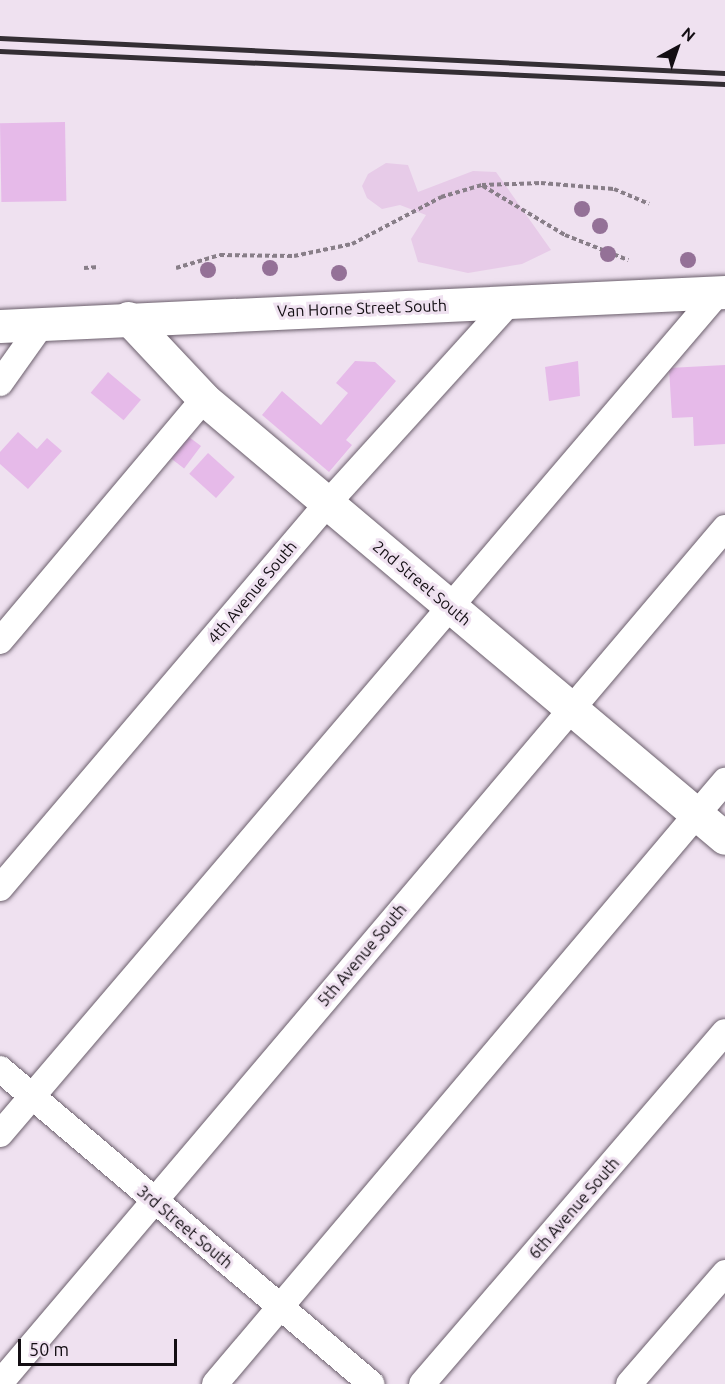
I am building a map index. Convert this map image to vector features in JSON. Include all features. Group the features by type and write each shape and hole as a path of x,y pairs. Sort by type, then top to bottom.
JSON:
{"main road":[{"name":"Van Horne Street South","path":"0,326 128,318 722,292"},
{"name":"2nd Street South","path":"128,318 204,399 725,838"}],"street":[{"path":"0,1134 722,292"},
{"name":"4th Avenue South","path":"0,888 327,504 511,302"},
{"path":"0,383 42,324"},
{"path":"0,641 204,399"},
{"name":"5th Avenue South","path":"0,1383 725,528"},
{"path":"215,1384 725,781"},
{"name":"6th Avenue South","path":"422,1384 725,1032"},
{"name":"3rd Street South","path":"0,1069 371,1384"},
{"path":"629,1384 725,1274"}],"path":[{"path":"176,268 220,255 294,256 352,244 441,197 482,185 541,183 614,189 649,204"},
{"path":"482,185 565,235 628,260"},
{"path":"84,268 99,267"}],"shaded area":[{"path":"386,163 408,165 418,192 473,171 496,172 551,250 522,264 468,273 418,262 411,239 426,215 400,205 382,209 367,198 362,186 368,174"}],"building":[{"path":"65,122 66,201 1,202 0,123"},
{"path":"355,361 375,362 396,381 346,440 352,445 329,472 262,415 282,391 321,425 348,393 336,383"},
{"path":"578,361 580,396 549,401 545,367"},
{"path":"725,365 725,444 694,446 693,417 672,418 669,368"},
{"path":"108,372 141,400 124,420 91,393"},
{"path":"18,432 37,449 47,438 62,451 28,489 0,464 0,452"},
{"path":"185,434 201,446 184,468 168,456"},
{"path":"208,453 235,477 216,498 189,474"}],"railway":[{"path":"0,38 725,73"},
{"path":"0,51 725,84"}]}
